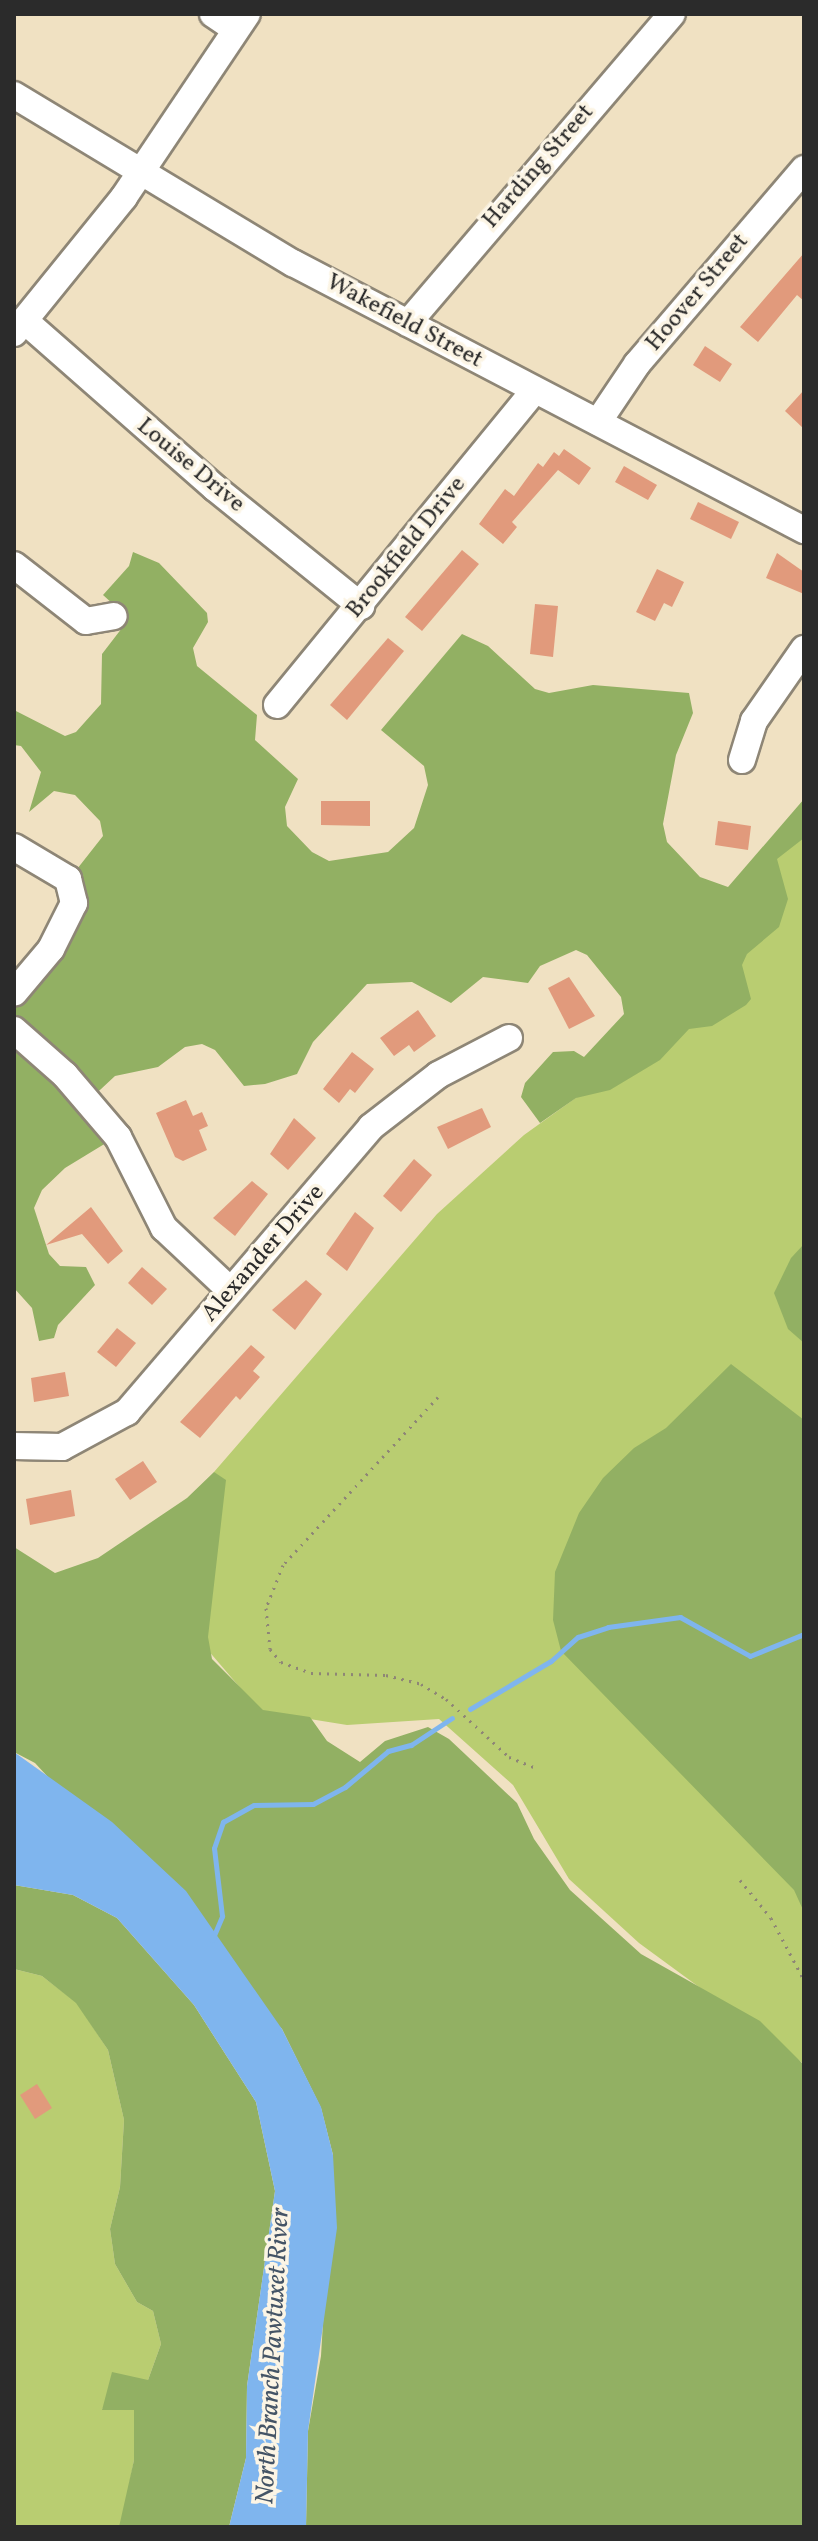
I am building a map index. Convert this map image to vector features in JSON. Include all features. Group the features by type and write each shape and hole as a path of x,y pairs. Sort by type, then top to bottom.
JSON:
{"street":[{"name":"Harding Street","path":"408,323 672,14"},
{"path":"20,327 124,197 138,169 232,19"},
{"name":"Wakefield Street","path":"14,95 293,263 804,530"},
{"name":"Hoover Street","path":"598,422 637,364 804,169"},
{"name":"Louise Drive","path":"20,327 361,606"},
{"name":"Brookfield Drive","path":"277,705 535,390"},
{"path":"14,565 86,621 114,616"},
{"path":"742,760 754,721 804,649"},
{"path":"14,847 68,879 74,895 73,909 51,949 14,993"},
{"path":"14,1030 65,1075 118,1137 164,1228 230,1290"},
{"name":"Alexander Drive","path":"14,1446 62,1447 127,1412 371,1127 438,1075 509,1038"}],"path":[{"path":"438,1397 283,1565 266,1608 270,1649 281,1662 311,1673 386,1675 421,1684 446,1699 509,1757 534,1767"},
{"path":"740,1880 771,1918 804,1980"}],"green space":[{"path":"133,552 159,563 207,613 208,622 193,648 197,666 257,715 255,740 298,779 285,807 287,826 312,852 329,861 388,852 414,828 428,785 424,766 381,730 462,634 488,646 535,689 549,693 593,685 689,693 693,713 676,755 663,824 667,842 700,877 728,887 804,799 804,838 777,859 788,899 779,927 747,954 742,965 751,999 746,1005 712,1026 689,1029 660,1060 610,1090 576,1098 540,1123 521,1097 525,1083 553,1052 574,1051 584,1057 624,1014 621,997 587,955 576,950 540,966 528,983 483,977 451,1003 412,982 367,984 313,1042 297,1074 265,1084 244,1086 215,1050 202,1044 185,1047 158,1067 115,1076 86,1103 106,1143 65,1168 42,1190 34,1208 49,1254 60,1266 86,1267 95,1285 58,1325 54,1338 39,1341 32,1308 14,1288 14,993 30,976 70,878 103,836 100,821 75,795 54,791 29,812 41,772 21,746 14,745 14,710 65,736 76,732 101,704 102,654 122,628 124,614 103,595 129,566"},
{"path":"804,799 804,2064 639,1943 569,1879 513,1785 439,1719 347,1725 260,1711 201,1642 214,1472 437,1214 524,1135 612,1072"},
{"path":"804,1244 804,1343 788,1329 774,1293 791,1258"},
{"path":"731,1364 804,1420 804,1912 794,1890 561,1651 553,1620 555,1572 579,1513 603,1478 634,1448 666,1428"},
{"path":"214,1472 226,1480 208,1637 212,1659 263,1710 310,1717 327,1741 360,1762 385,1741 428,1727 449,1739 517,1803 534,1839 570,1890 641,1954 760,2021 804,2065 804,2527 306,2527 308,2431 321,2356 333,2155 321,2108 282,2029 35,1763 14,1752 14,1547 55,1573 98,1558 187,1498"},
{"path":"14,1885 73,1895 117,1918 194,2005 256,2102 275,2191 247,2386 246,2458 229,2527 119,2527 134,2460 134,2410 102,2410 112,2372 148,2380 161,2344 153,2311 137,2302 115,2264 110,2229 120,2187 124,2120 108,2050 76,2003 42,1976 14,1969"},
{"path":"14,1969 42,1976 77,2003 108,2050 124,2120 120,2187 110,2229 115,2264 137,2302 153,2311 161,2344 148,2380 102,2409 134,2410 134,2460 121,2527 14,2527"}],"water":[{"name":"North Branch Pawtuxet River","path":"14,1752 112,1822 186,1891 282,2029 321,2107 333,2155 337,2228 308,2431 306,2527 229,2527 246,2458 247,2386 275,2191 256,2102 194,2005 117,1918 73,1895 14,1885"}],"building":[{"path":"804,253 804,301 797,295 758,342 740,327"},
{"path":"705,346 732,364 720,382 693,365"},
{"path":"804,390 804,429 785,411"},
{"path":"564,449 591,468 579,485 558,470 512,522 517,527 503,544 479,524 505,489 514,496 538,463 543,467 554,452 559,456"},
{"path":"624,466 657,485 648,500 615,482"},
{"path":"698,502 739,522 731,539 690,519"},
{"path":"462,550 479,564 422,631 405,617"},
{"path":"777,553 804,572 804,594 766,578"},
{"path":"657,569 684,582 672,607 664,603 655,621 636,612"},
{"path":"535,604 558,606 553,657 530,654"},
{"path":"388,638 404,651 347,720 330,705"},
{"path":"321,801 370,801 370,826 321,825"},
{"path":"718,821 751,826 748,850 715,845"},
{"path":"569,977 595,1016 569,1029 548,988"},
{"path":"418,1010 436,1036 414,1052 409,1045 394,1056 380,1038"},
{"path":"352,1052 374,1069 355,1093 350,1089 339,1103 323,1089"},
{"path":"186,1100 193,1116 202,1112 208,1126 199,1130 207,1150 183,1161 175,1157 156,1113"},
{"path":"482,1108 491,1127 448,1149 437,1127"},
{"path":"294,1118 316,1138 288,1170 270,1154"},
{"path":"414,1159 432,1175 401,1212 383,1196"},
{"path":"252,1181 268,1194 235,1236 213,1218"},
{"path":"91,1207 123,1251 108,1264 82,1234 46,1245"},
{"path":"355,1212 374,1228 347,1271 326,1254"},
{"path":"142,1267 167,1289 152,1305 128,1283"},
{"path":"306,1280 322,1294 295,1330 272,1310"},
{"path":"117,1328 136,1343 116,1367 97,1352"},
{"path":"251,1345 265,1357 253,1371 260,1377 240,1400 236,1396 200,1438 180,1422"},
{"path":"65,1372 69,1396 34,1402 31,1378"},
{"path":"143,1461 157,1482 130,1500 115,1479"},
{"path":"71,1490 75,1516 30,1525 26,1499"},
{"path":"37,2084 52,2108 35,2119 20,2095"}],"waterway":[{"path":"470,1709 551,1661 578,1637 608,1627 680,1617 750,1656 804,1634"},
{"path":"212,1940 222,1916 214,1848 223,1822 254,1805 313,1804 345,1787 388,1751 411,1745 452,1718"}]}
